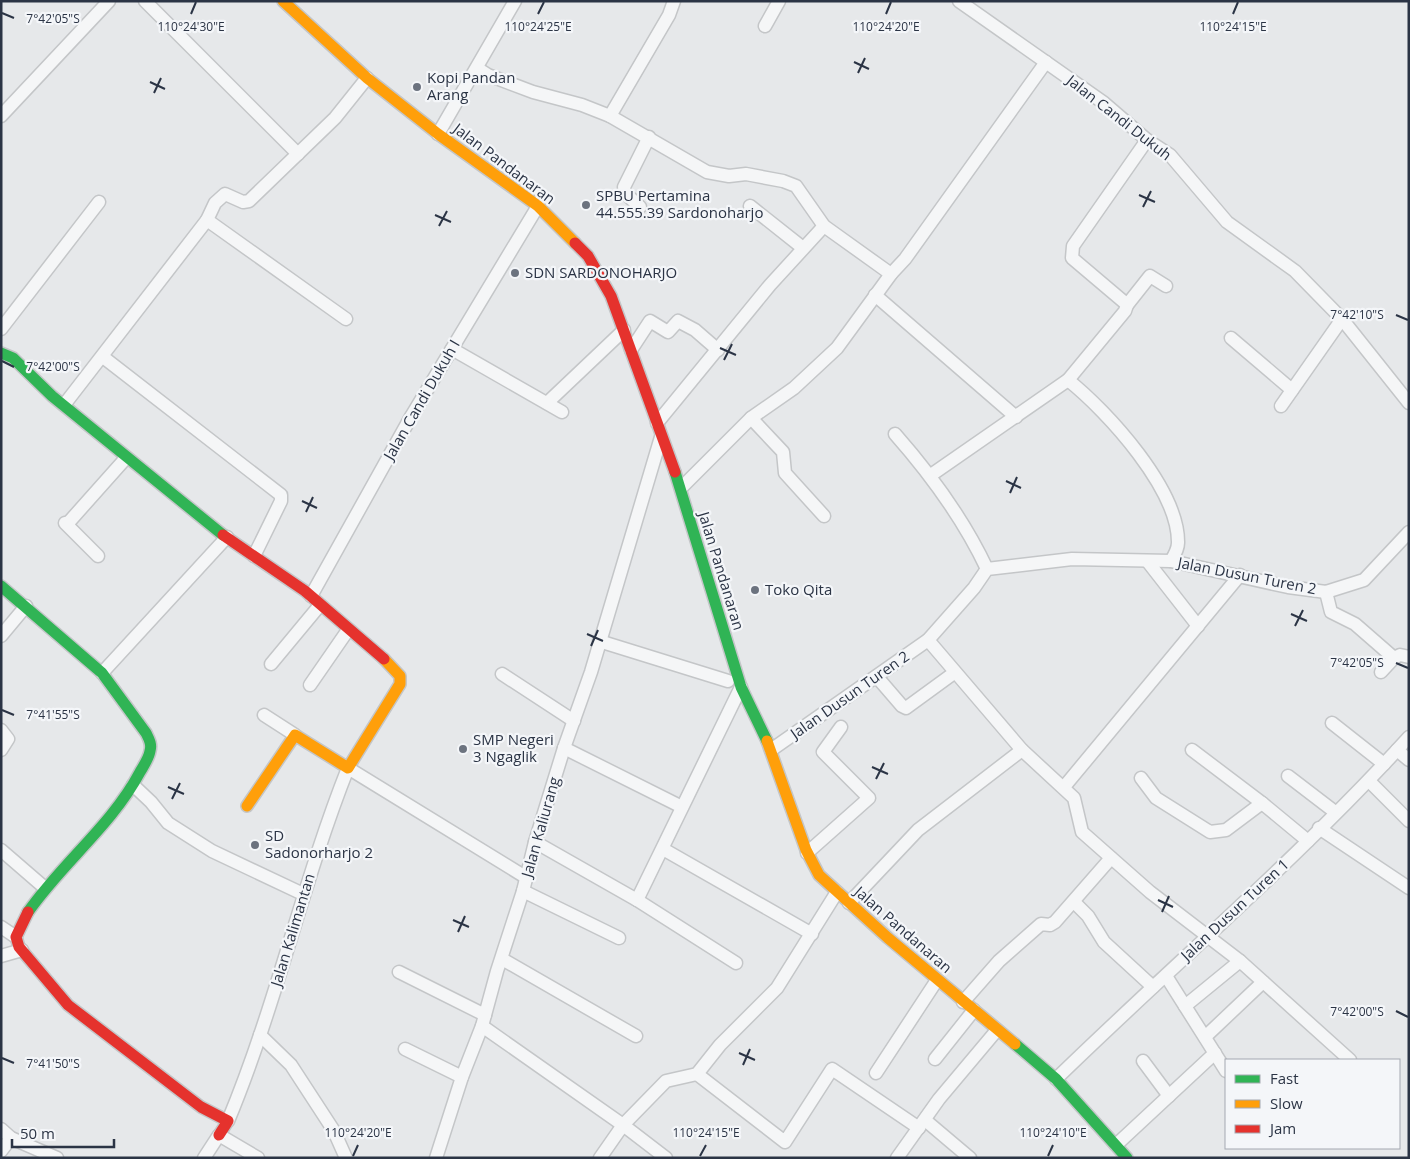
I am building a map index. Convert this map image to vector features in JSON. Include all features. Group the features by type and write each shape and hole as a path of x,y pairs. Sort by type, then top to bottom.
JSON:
{"street":[{"path":"1,116 109,1"},
{"path":"145,1 298,154"},
{"name":"Jalan Pandanaran","path":"283,1 367,78 438,134 538,206 588,256 611,296 624,330 661,437 681,488 741,687 771,750 807,853 819,874 849,903 937,980 1056,1080 1127,1158"},
{"path":"438,134 515,1"},
{"path":"610,116 673,9 674,1"},
{"path":"765,26 779,1"},
{"name":"Jalan Candi Dukuh","path":"959,1 1104,103 1146,140 1170,155 1227,222 1295,271 1342,319 1409,403"},
{"path":"681,488 751,418 794,388 837,348 890,274 905,258 1046,62"},
{"path":"477,68 488,75 533,92 582,105 610,116 707,172 729,176 746,174 783,181 796,186 824,226 890,274"},
{"path":"64,405 103,357 207,220 208,213 219,198 225,194 243,202 249,201 335,118 367,78"},
{"path":"640,207 625,193 624,187 649,137"},
{"path":"1127,305 1072,258 1071,252 1073,246 1146,140"},
{"path":"1,330 99,202"},
{"name":"Jalan Candi Dukuh I","path":"271,664 315,600 452,349 538,206"},
{"path":"750,206 803,248"},
{"path":"207,220 346,320"},
{"path":"657,423 803,248 824,226"},
{"path":"932,475 1068,380 1125,311 1127,305 1150,276 1166,286"},
{"path":"875,295 1016,417"},
{"path":"1281,406 1342,319"},
{"path":"631,350 650,321 668,332 678,321 695,330 718,350"},
{"path":"547,403 624,330"},
{"path":"1231,338 1292,390"},
{"path":"452,349 562,412"},
{"path":"1,353 13,358 126,458 227,538 315,600 393,667 400,676 400,684 348,768"},
{"path":"103,357 281,495 281,501 254,556"},
{"path":"1068,380 1082,392 1134,449 1165,493 1175,521 1178,545 1171,561"},
{"path":"751,418 783,452 785,474 824,516"},
{"path":"895,434 932,475 971,536 987,569"},
{"name":"Jalan Kaliurang","path":"436,1158 462,1077 483,1021 525,884 535,842 661,437"},
{"path":"98,556 65,523 69,522 126,458"},
{"name":"Jalan Dusun Turen 2","path":"771,750 928,640 974,588 987,569 1072,559 1171,561 1288,587 1326,592 1364,580 1409,532"},
{"path":"102,673 227,538"},
{"path":"1148,562 1198,626"},
{"path":"1064,787 1240,575"},
{"path":"1,586 102,673 146,733 151,744 150,753 134,785 95,834 45,888 27,914 16,937"},
{"path":"1326,592 1331,612 1354,624 1394,658"},
{"path":"1,636 26,606"},
{"path":"310,685 348,630"},
{"path":"928,640 954,673 1022,750 1074,798 1082,832 1111,858 1240,962 1349,1059"},
{"path":"599,641 728,681"},
{"path":"1382,672 1394,658 1400,655 1409,657"},
{"path":"877,677 902,706 906,708 954,673"},
{"path":"502,674 574,721"},
{"path":"637,900 664,850 682,808 741,687"},
{"path":"264,715 525,884 619,938"},
{"path":"1332,723 1384,764"},
{"path":"807,853 868,798 823,752 841,727"},
{"path":"1,730 8,739 1,750"},
{"path":"247,806 295,735"},
{"name":"Jalan Dusun Turen 1","path":"1056,1080 1308,841 1335,812 1369,781 1409,737"},
{"path":"564,748 682,808"},
{"path":"849,903 918,830 1022,750"},
{"path":"1192,750 1308,841"},
{"path":"1397,750 1409,760"},
{"name":"Jalan Kalimantan","path":"228,1121 260,1035 303,894 348,768"},
{"path":"1288,776 1335,812"},
{"path":"1141,778 1156,798 1210,832 1226,830 1262,804"},
{"path":"1369,781 1409,821"},
{"path":"134,785 152,802 168,823 212,851 303,894"},
{"path":"1319,828 1409,888"},
{"path":"535,842 637,900 736,963"},
{"path":"1,850 45,888"},
{"path":"664,850 812,934"},
{"path":"963,1002 999,961 1026,937 1041,924 1055,922 1111,858"},
{"path":"600,1158 622,1125 666,1081 697,1074 720,1045 777,988 837,892"},
{"path":"1074,902 1088,916 1104,942 1153,987"},
{"path":"1,927 16,937 22,950 68,1005 201,1107 228,1121 204,1158"},
{"path":"1,956 22,950"},
{"path":"502,959 636,1036"},
{"path":"1185,1006 1240,962"},
{"path":"399,972 483,1021 666,1158"},
{"path":"1166,976 1225,1069"},
{"path":"876,1073 937,980"},
{"path":"1205,1037 1263,982"},
{"path":"935,1060 974,1010"},
{"path":"897,1158 939,1099 997,1030"},
{"path":"260,1035 291,1065 334,1130 346,1158"},
{"path":"404,1049 462,1077"},
{"path":"1116,1145 1215,1053"},
{"path":"1143,1061 1169,1096"},
{"path":"697,1074 785,1142 832,1069 922,1124 970,1158"},
{"path":"1,1129 11,1138 57,1158"},
{"path":"219,1135 258,1158"},
{"path":"1,1151 11,1138"}],"traffic: fast":[{"path":"1,353 13,358 52,396 223,535"},
{"path":"675,472 741,687 767,741"},
{"path":"1,586 102,673 146,733 151,746 146,762 129,791 101,827 41,894 28,912"},
{"path":"1015,1044 1056,1079 1127,1158"}],"traffic: slow":[{"path":"283,1 367,78 438,134 538,206 575,243"},
{"path":"247,806 295,735 348,768 400,684 400,676 384,659"},
{"path":"767,741 806,850 819,875 888,938 1015,1044"}],"traffic: jam":[{"path":"575,243 588,256 611,296 675,472"},
{"path":"223,535 305,591 384,659"},
{"path":"28,912 16,937 19,947 68,1005 201,1107 228,1121 219,1135"}],"place":[{"name":"Kopi Pandan Arang","path":"417,87"},
{"name":"SPBU Pertamina 44.555.39 Sardonoharjo","path":"586,205"},
{"name":"SDN SARDONOHARJO","path":"515,273"},
{"name":"Toko Qita","path":"755,590"},
{"name":"SMP Negeri 3 Ngaglik","path":"463,749"},
{"name":"SD Sadonorharjo 2","path":"255,845"}]}
